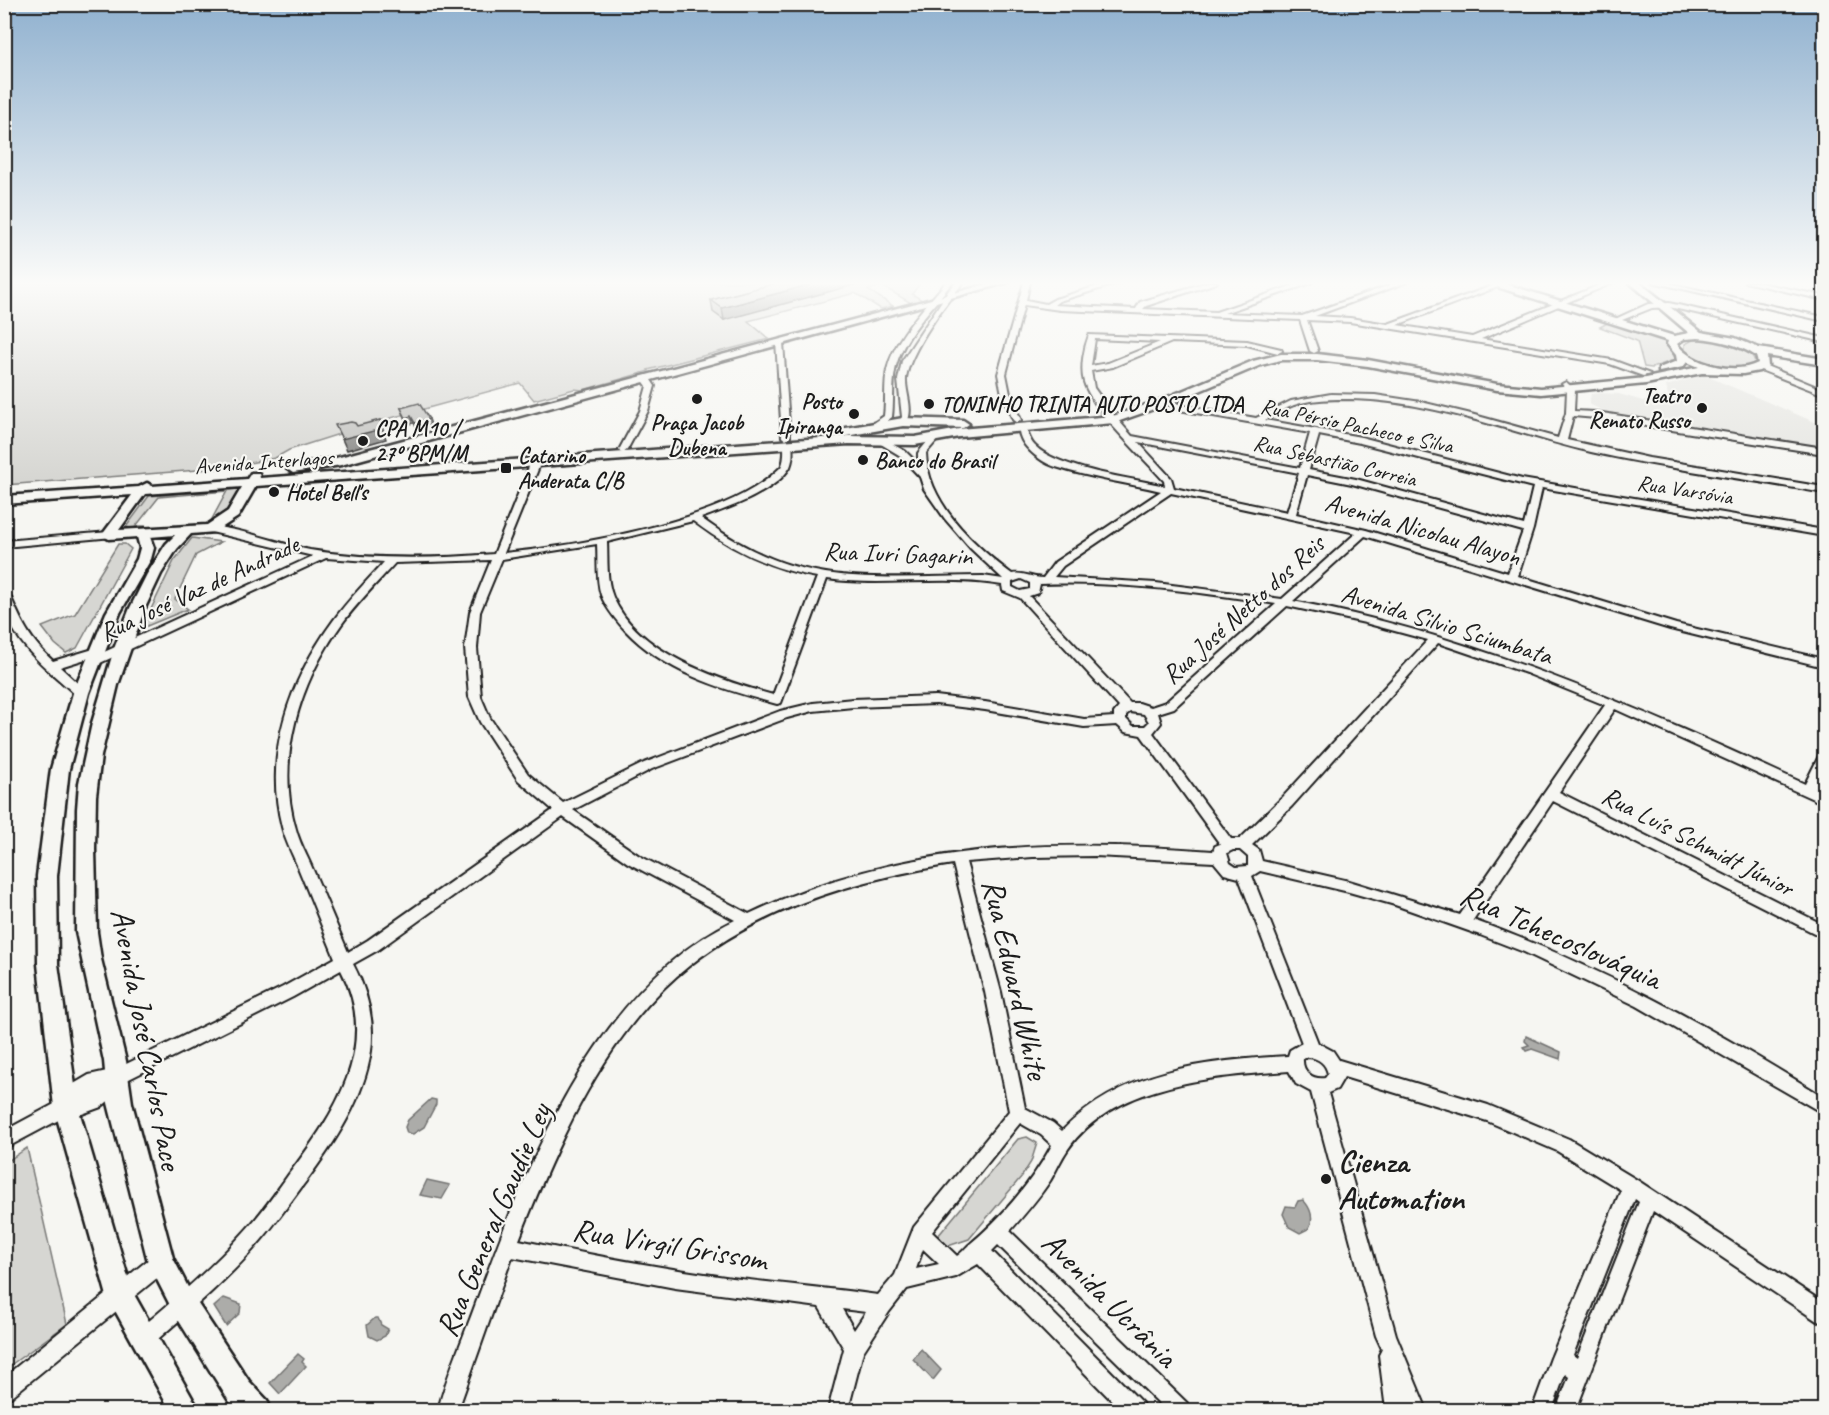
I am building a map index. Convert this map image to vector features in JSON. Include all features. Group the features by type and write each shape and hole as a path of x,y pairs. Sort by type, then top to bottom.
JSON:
{"main road":[{"path":"109,535 210,529 233,514 255,478 337,462 760,348"},
{"path":"1675,348 1681,355 1703,365 1731,370 1754,370 1763,364 1824,367"},
{"path":"1750,348 1824,362"},
{"name":"Avenida Interlagos","path":"1110,416 1246,358 1278,351 1314,351 1405,363 1518,384 1569,387 1679,366 1682,361 1681,355"},
{"path":"1757,351 1763,364"},
{"name":"Avenida Interlagos","path":"4,500 141,490 275,475 623,450 787,440 915,441 1019,424 1110,416 1167,401 1257,363 1296,356 1404,368 1516,389 1656,380 1702,370 1731,370"},
{"path":"849,440 890,431 904,416"},
{"name":"Avenida Interlagos","path":"4,494 168,481 536,462 787,440 874,427 904,416 935,423 1019,424"},
{"path":"935,423 937,433 935,438"},
{"path":"109,535 141,490 168,481"},
{"name":"Avenida José Carlos Pace","path":"189,529 175,540 157,570 133,619 107,697 88,783 87,938 118,1076 120,1103 161,1262 183,1304 238,1391 257,1410"},
{"path":"142,532 147,548 144,559 113,613 81,693 60,769 47,876 48,964 66,1107 120,1296 185,1410"}],"street":[{"path":"210,529 239,533 324,555 393,559 497,556 602,541 694,517 722,507 766,486 787,464 779,348"},
{"path":"874,427 888,417 891,368 900,348"},
{"path":"904,416 902,387 906,361 914,348"},
{"name":"Avenida Nicolau Alayon","path":"1010,348 1002,374 1004,387 1019,424 1028,443 1036,452 1058,465 1363,532 1674,627 1824,663"},
{"path":"1047,580 1059,564 1170,489 1168,480 1110,416 1089,387 1086,379 1091,348"},
{"path":"1088,369 1110,365 1152,348"},
{"path":"1267,348 1278,351"},
{"path":"1528,348 1611,362 1646,374"},
{"path":"1763,364 1824,393"},
{"path":"623,450 636,427 650,393 651,386 646,379"},
{"path":"888,388 902,387"},
{"path":"1562,441 1571,409 1569,387"},
{"path":"1257,421 1285,406 1306,399 1362,395 1435,408 1591,449 1824,490"},
{"name":"Rua Pérsio Pacheco e Silva","path":"1167,401 1179,407 1375,444 1538,486"},
{"path":"1571,409 1596,415 1824,451"},
{"path":"1291,515 1315,432"},
{"path":"923,475 922,453 935,438"},
{"name":"Rua Sebastião Correia","path":"1131,438 1353,481 1528,530"},
{"path":"880,441 902,453 923,475 935,498 956,526 1008,581 1010,592 1023,595 1034,591 1036,586 1034,581"},
{"path":"536,462 475,612 471,648 475,697 484,719 523,777 561,809 633,859 748,920"},
{"path":"1512,578 1528,530 1538,486"},
{"name":"Rua Varsóvia","path":"1538,486 1662,504 1824,533"},
{"path":"233,514 239,533"},
{"name":"Rua Iuri Gagarin","path":"694,517 744,551 779,564 823,575 867,579 1008,581 1022,576 1034,581"},
{"name":"Rua José Netto dos Reis","path":"1149,712 1170,705 1363,532"},
{"path":"4,544 109,535"},
{"path":"602,541 604,583 607,596 615,611 636,636 668,660 706,679 777,700"},
{"name":"Rua José Vaz de Andrade","path":"51,666 122,649 243,590 324,555"},
{"path":"144,1338 245,1245 324,1144 349,1099 361,1060 363,1025 361,1001 353,977 344,961 288,827 282,781 284,744 290,715 322,646 338,622 393,559"},
{"path":"784,714 777,700 790,659 823,575"},
{"name":"Avenida Silvio Sciumbata","path":"1034,581 1184,588 1287,601 1435,639 1487,655 1612,704 1824,799"},
{"path":"4,593 17,625 32,648 81,693"},
{"path":"1023,595 1127,708"},
{"path":"1312,1049 1250,869 1254,854 1243,846 1287,802 1435,639"},
{"path":"4,1141 66,1107 82,1107 99,1099 108,1091 118,1076 288,992 373,945 561,809 648,766 784,714 813,707 853,703 936,700 1084,723 1120,721 1130,730 1145,731 1155,723 1149,712 1139,707 1127,708 1120,713 1120,721"},
{"path":"1464,922 1612,704"},
{"path":"1145,731 1223,851"},
{"path":"1808,791 1824,757"},
{"name":"Rua Luís Schmidt Júnior","path":"1550,794 1824,932"},
{"name":"Rua General Gaudie Ley","path":"448,1410 507,1247 545,1153 588,1073 640,1002 680,964 711,941 779,905 832,884 958,858 1057,850 1223,851 1243,846"},
{"name":"Rua Tchecoslováquia","path":"1223,851 1225,867 1250,869 1377,893 1464,922 1614,986 1669,1015 1824,1106"},
{"name":"Rua Edward White","path":"958,858 993,992 1018,1113"},
{"path":"1312,1049 1327,1056 1335,1066 1336,1076 1331,1083 1318,1087 1303,1081 1296,1072 1294,1064 1299,1052 1312,1049"},
{"path":"902,1281 956,1268 977,1250 997,1231 1052,1164 1062,1143 1076,1126 1097,1108 1154,1084 1216,1071 1294,1064"},
{"path":"1335,1066 1488,1113 1563,1145 1631,1186 1824,1314"},
{"path":"1318,1087 1386,1336 1417,1410"},
{"path":"838,1410 854,1348 882,1305 902,1281 920,1233 1018,1113 1047,1129 1062,1143"},
{"path":"1542,1410 1631,1186"},
{"path":"1566,1410 1649,1198"},
{"name":"Avenida Ucrânia","path":"997,1231 1180,1410"},
{"path":"920,1233 956,1268"},
{"name":"Rua Virgil Grissom","path":"507,1247 599,1266 734,1288 824,1296 882,1305"},
{"path":"977,1250 1136,1410"},
{"path":"4,1390 161,1262"},
{"path":"824,1296 854,1348"},
{"path":"1581,1312 1599,1325"},
{"path":"1386,1336 1396,1410"},
{"path":"1561,1358 1580,1373"}],"shaded area":[{"path":"5,348 734,348 648,370 583,390 574,389 534,400 520,383 380,421 289,450 275,458 224,468 5,485"},
{"path":"1639,348 1669,348 1676,359 1652,368 1644,367"},
{"path":"1685,348 1741,348 1751,355 1755,362 1739,368 1729,368 1700,360"},
{"path":"1704,375 1824,426 1824,447 1624,417 1608,413 1589,404 1591,394 1599,393 1619,394 1643,401 1669,400 1666,386"},
{"path":"239,489 226,511 212,519 227,491 159,497 136,526 146,526 136,529 126,527 149,496"},
{"path":"192,538 221,542 196,555 175,599 188,609 142,628 174,561"},
{"path":"118,544 125,544 131,549 77,648 66,653 55,644 42,627 75,614"},
{"path":"1526,1036 1561,1052 1560,1059 1532,1049 1526,1051 1523,1047 1529,1045 1525,1041"},
{"path":"431,1099 436,1100 436,1104 424,1127 413,1134 407,1133 405,1127 408,1120"},
{"path":"1027,1137 1037,1143 1031,1162 969,1239 945,1247 933,1242 1018,1139"},
{"path":"27,1148 67,1324 5,1369 5,1163"},
{"path":"427,1180 450,1185 442,1199 420,1195"},
{"path":"1303,1200 1312,1218 1308,1229 1300,1233 1289,1227 1283,1214 1286,1206 1295,1207 1298,1201"},
{"path":"224,1298 241,1304 240,1313 226,1326 214,1307"},
{"path":"378,1318 381,1325 388,1329 385,1336 377,1340 369,1336 367,1325"},
{"path":"921,1349 941,1370 933,1380 913,1359"},
{"path":"298,1354 304,1359 302,1362 306,1366 280,1394 270,1383"}],"building":[{"path":"419,403 429,419 415,423 411,416 406,418 401,408"},
{"path":"380,420 382,429 342,439 335,425 351,422 357,426"}],"place":[{"name":"Praça Jacob Dubena","path":"697,399"},
{"name":"TONINHO TRINTA AUTO POSTO LTDA","path":"929,404"},
{"name":"Teatro Renato Russo","path":"1702,408"},
{"name":"Posto Ipiranga","path":"854,414"},
{"name":"CPA M10 / 27º BPM/M","path":"363,441"},
{"name":"Banco do Brasil","path":"863,460"},
{"name":"Catarino Anderata C/B","path":"506,468"},
{"name":"Hotel Bell's","path":"274,492"},
{"name":"Cienza Automation","path":"1326,1179"}]}
